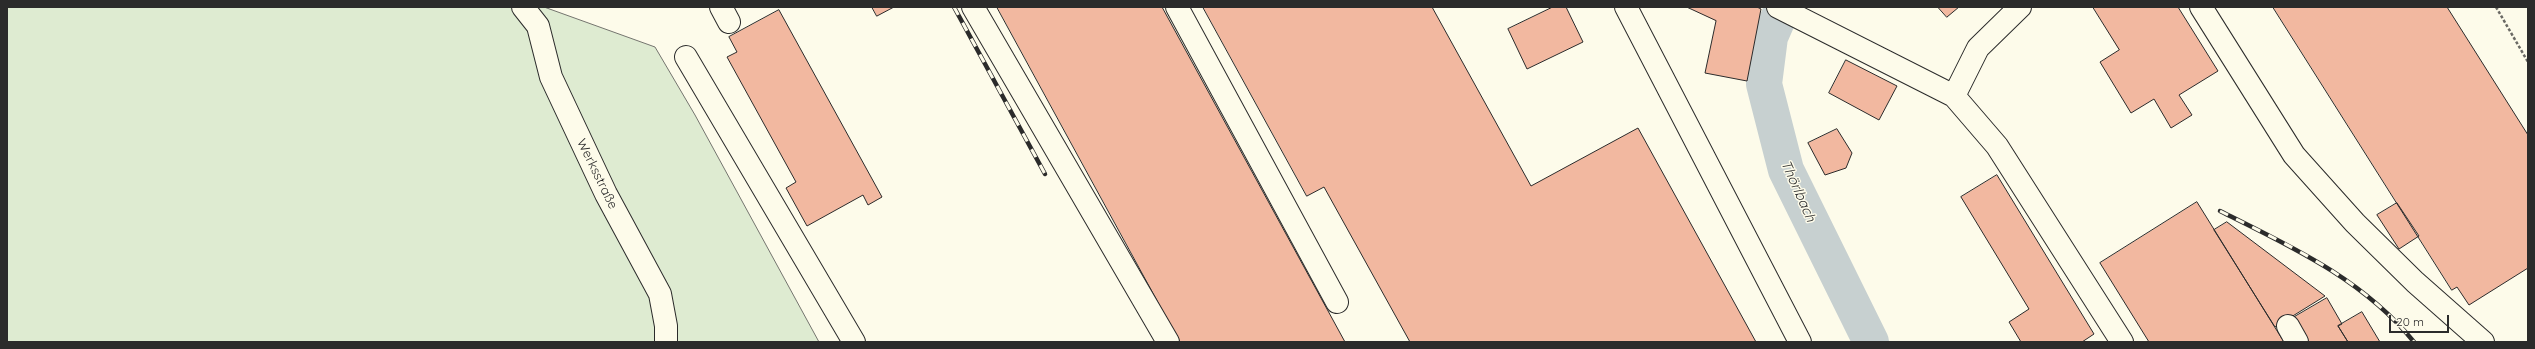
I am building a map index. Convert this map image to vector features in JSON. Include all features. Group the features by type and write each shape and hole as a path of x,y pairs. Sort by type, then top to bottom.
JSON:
{"street":[{"name":"Werksstraße","path":"523,7 538,26 551,77 602,187 660,294 666,326 666,342"},
{"path":"973,7 1168,342"},
{"path":"1177,7 1337,302"},
{"path":"1626,7 1800,342"},
{"path":"1778,7 1954,96 1997,146 2122,342"},
{"path":"1954,96 1978,48 2020,7"},
{"path":"2201,7 2294,155 2355,223 2415,282 2483,342"},
{"path":"686,57 854,342"}],"path":[{"path":"2496,7 2528,62"}],"green space":[{"path":"7,7 544,7 655,47 695,115 819,342 7,342"}],"building":[{"path":"872,7 894,7 877,16"},
{"path":"997,7 1162,7 1345,342 1180,342"},
{"path":"1203,7 1432,7 1531,186 1638,128 1756,342 1410,342 1324,187 1307,196"},
{"path":"1553,7 1566,7 1583,42 1527,69 1508,29"},
{"path":"1687,7 1757,7 1761,9 1747,81 1705,73 1716,21"},
{"path":"1938,7 1959,7 1947,17"},
{"path":"2093,7 2178,7 2218,71 2179,95 2192,115 2171,128 2154,99 2131,113 2100,62 2119,50"},
{"path":"2273,7 2447,7 2528,135 2528,268 2469,305 2457,287 2452,290"},
{"path":"779,10 882,197 868,205 863,195 807,226 786,188 796,182 727,57 737,52 729,37"},
{"path":"1846,60 1897,86 1879,120 1829,93"},
{"path":"1837,129 1852,153 1846,168 1825,175 1808,143"},
{"path":"1997,175 2094,334 2082,342 2021,342 2009,322 2029,309 1961,197"},
{"path":"2197,202 2284,342 2149,342 2100,263"},
{"path":"2397,203 2419,236 2399,249 2377,215"},
{"path":"2227,222 2325,296 2275,327 2214,230"},
{"path":"2327,298 2342,324 2338,326 2348,342 2305,342 2291,319"},
{"path":"2362,312 2380,342 2348,342 2338,326"}],"waterway":[{"name":"Thörlbach","path":"1783,7 1770,37 1764,84 1786,170 1871,342"}],"railway":[{"path":"954,7 1045,174"},
{"path":"2220,211 2299,251 2349,282 2394,320 2414,342"}]}
